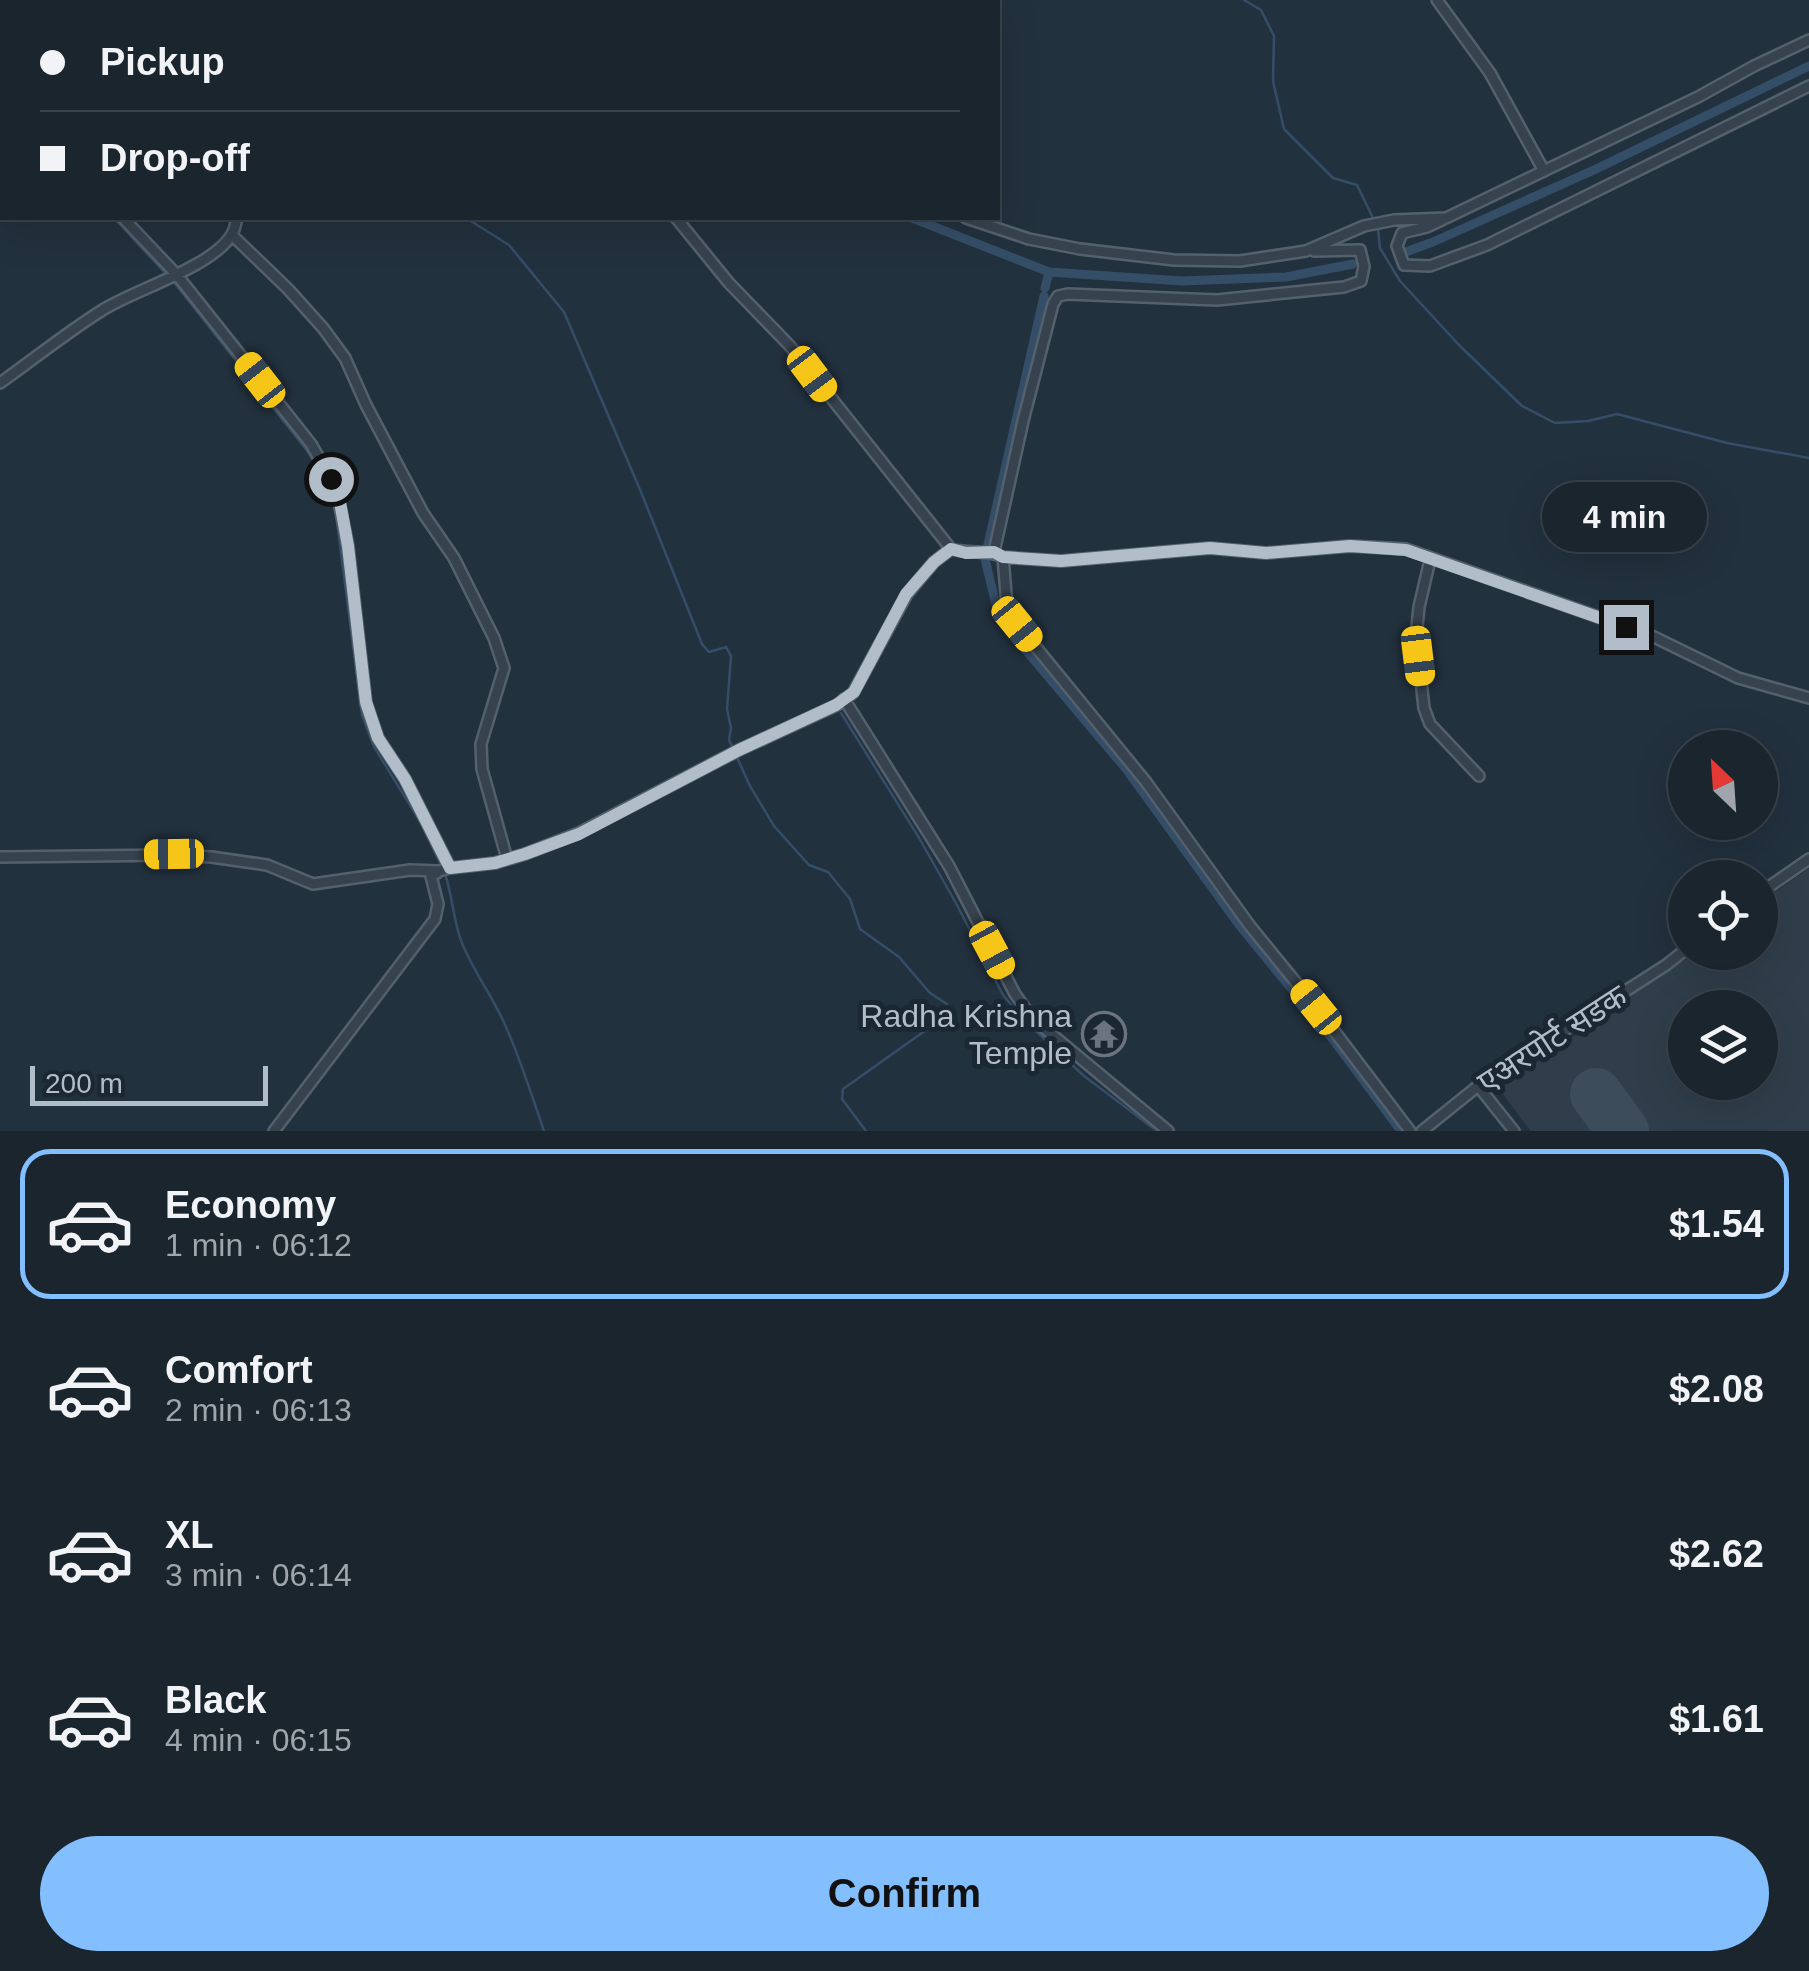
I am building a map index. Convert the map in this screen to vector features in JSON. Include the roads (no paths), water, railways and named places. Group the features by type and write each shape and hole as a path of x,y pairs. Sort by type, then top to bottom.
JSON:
{"street":[{"path":"1437,0 1490,73 1544,171"},
{"path":"1809,40 1446,218 1402,233 1397,246 1404,265 1430,266 1487,246 1809,86"},
{"path":"1306,251 1364,226 1394,220 1446,218"},
{"path":"125,220 312,444 331,479 340,502 348,546 366,702 378,738 405,779 444,869"},
{"path":"0,382 102,310 201,261 232,235 237,220"},
{"path":"678,220 729,283 790,346 951,549 1061,561 1210,548 1266,553 1350,546 1406,550 1652,636 1738,678 1809,698"},
{"path":"972,220 1028,239 1174,260 1240,260 1306,251 1360,250 1364,266 1361,281 1330,289 1217,300 1058,296 1023,421 998,555 1007,606 1017,624 1146,782 1250,926 1410,1131"},
{"path":"232,235 288,289 346,358 422,512 454,558 494,638 504,668 482,744 482,769 507,859"},
{"path":"0,857 211,857 267,865 312,884 495,863 525,854 579,834 736,751 836,705 854,692 906,594 951,549"},
{"path":"1430,560 1416,636 1424,708 1430,724 1479,776"},
{"path":"844,699 949,866 1015,994 1032,1018 1168,1131"},
{"path":"1778,881 1809,860"},
{"path":"274,1131 435,918 438,904 431,876 444,869"},
{"name":"एअरपोर्ट सडक","path":"1422,1131 1478,1086 1668,963"},
{"path":"1478,1086 1514,1131"}],"waterway":[{"path":"1244,0 1261,10 1274,36 1273,81 1284,129 1333,178 1357,185 1375,222"},
{"path":"1403,253 1594,170 1809,66"},
{"path":"116,220 167,275"},
{"path":"469,220 509,245 564,312 702,644 709,652 726,647 731,656 729,740 774,826 809,865 828,872 850,899 860,929 899,957 930,993 947,1004 943,1018 843,1089 842,1099 866,1131"},
{"path":"917,220 1049,272 1182,281 1286,277 1353,264"},
{"path":"1378,229 1380,248 1400,281 1522,406 1555,423 1617,414 1727,443 1809,458"},
{"path":"1045,288 1049,272"},
{"path":"173,281 308,452 326,481 334,499 362,715 374,747 421,823 442,867"},
{"path":"987,549 1044,296"},
{"path":"985,559 997,609 1007,628 1127,770 1240,926 1335,1042 1401,1131"},
{"path":"841,713 918,836 1003,995 1084,1076 1157,1131"},
{"path":"445,874 462,943 506,1027 544,1131"}],"place":[{"name":"Radha Krishna Temple","path":"1104,1034"}]}
